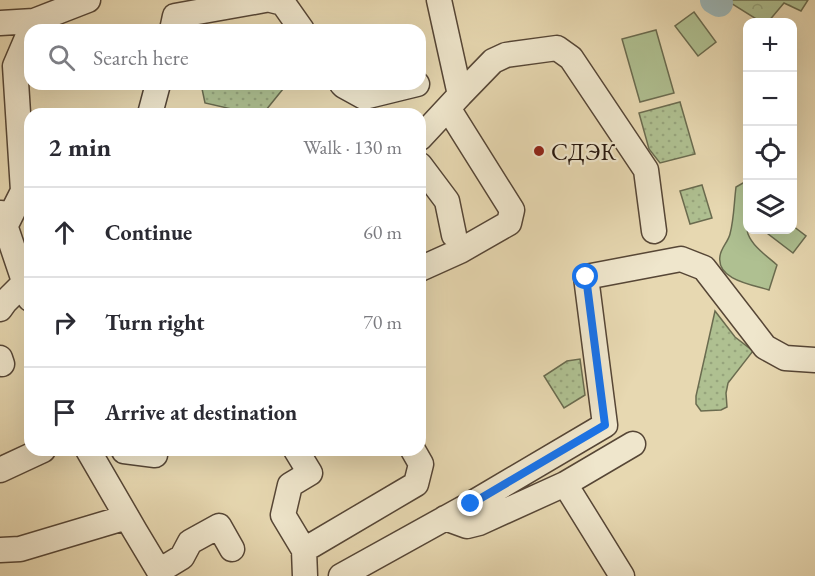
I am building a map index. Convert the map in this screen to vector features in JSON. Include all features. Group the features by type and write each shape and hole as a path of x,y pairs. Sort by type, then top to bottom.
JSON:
{"street":[{"path":"37,24 88,0"},
{"path":"173,24 175,16 265,0"},
{"path":"272,0 283,3 298,24"},
{"path":"426,266 460,251 509,223 512,210 454,93 439,0"},
{"path":"0,23 24,26"},
{"path":"23,252 2,218 23,191 15,66 24,44"},
{"path":"426,130 454,93 493,62 506,55 557,48 571,58 646,170 654,231"},
{"path":"426,86 454,93"},
{"path":"152,108 156,90"},
{"path":"351,90 364,97 393,90"},
{"path":"426,173 447,201 454,235"},
{"path":"341,576 605,425 586,277 681,259 704,268 765,347 785,358 815,360"},
{"path":"0,309 5,302 24,292"},
{"path":"444,518 466,526 479,523 566,484 633,444"},
{"path":"0,470 30,456"},
{"path":"91,456 161,574 182,557 190,542 219,526 232,549"},
{"path":"300,456 310,473 290,485 283,514 304,550 305,576"},
{"path":"304,550 416,484 421,464 416,456"},
{"path":"566,484 622,576"},
{"path":"0,550 20,549 126,517"}],"green space":[{"path":"726,0 808,0 801,11 784,3 771,18 755,18"},
{"path":"694,12 716,42 698,56 675,26"},
{"path":"656,30 674,93 640,102 622,39"},
{"path":"202,90 282,90 268,108 227,108 205,103"},
{"path":"680,102 695,154 660,163 649,149 639,113"},
{"path":"743,183 743,234 748,234 757,247 777,265 769,290 737,280 724,271 720,264 720,256 731,228 736,187"},
{"path":"702,185 712,218 690,224 680,191"},
{"path":"797,229 806,236 793,253 768,234 797,234"},
{"path":"715,311 735,337 753,351 728,383 727,407 721,410 701,411 696,404 696,396"},
{"path":"580,359 585,395 564,408 544,376 567,361"}],"waterway":[{"path":"714,0 719,3"}],"place":[{"name":"СДЭК","path":"539,151"}],"route":[{"path":"471,504 605,425 586,277"}]}
